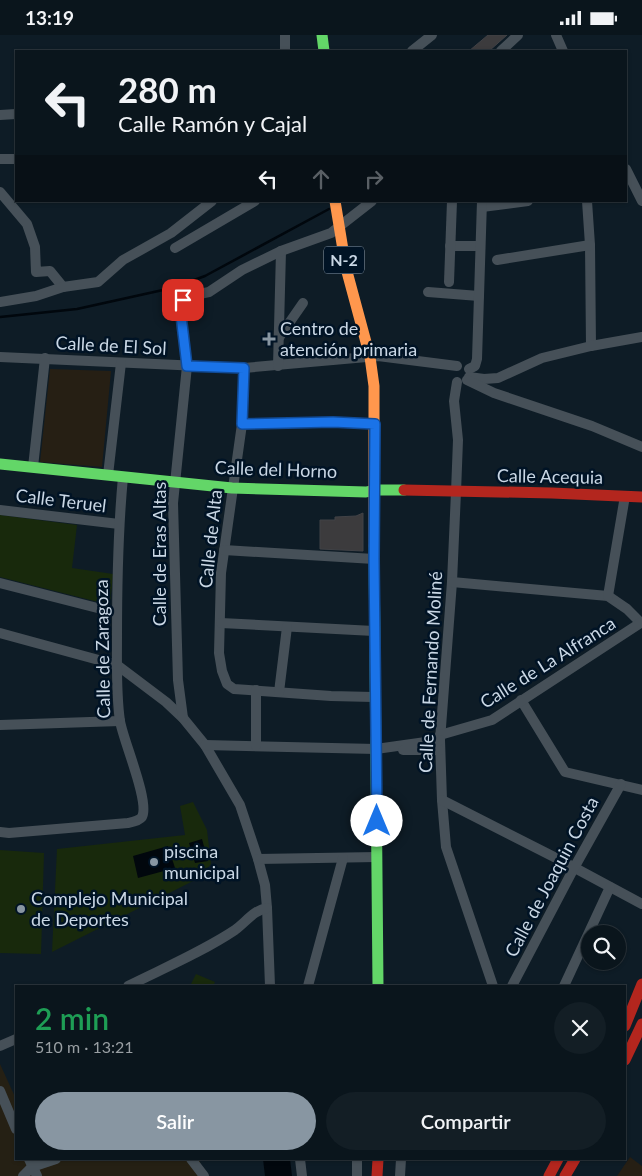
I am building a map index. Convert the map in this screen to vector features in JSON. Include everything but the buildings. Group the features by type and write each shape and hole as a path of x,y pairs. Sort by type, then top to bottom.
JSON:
{"main road":[{"path":"322,35 324,50"},
{"name":"N-2","path":"335,202 346,268 370,357 374,386 374,631 378,985"},
{"name":"Calle del Horno","path":"0,464 232,488 366,492 375,490 456,492"},
{"name":"Calle Acequia","path":"456,492 642,497"},
{"path":"626,1024 642,984"},
{"path":"626,1059 642,1024"},
{"path":"377,1176 378,1160"},
{"path":"565,1176 574,1160"}],"street":[{"path":"285,50 286,35"},
{"path":"413,50 432,35"},
{"path":"502,50 518,35"},
{"path":"556,35 563,50"},
{"path":"0,115 15,114"},
{"path":"0,159 15,159"},
{"path":"627,173 630,186 642,201"},
{"path":"0,192 28,224 35,247 36,272 50,271 63,287"},
{"path":"0,302 36,296 63,287 98,282 123,260 171,233 211,202"},
{"path":"175,248 252,202"},
{"path":"278,366 281,251 331,233 338,223 370,202"},
{"path":"449,282 452,202"},
{"path":"466,377 477,363 482,204 513,202"},
{"path":"587,202 590,245 591,347"},
{"path":"497,260 590,245"},
{"path":"450,246 480,246"},
{"name":"Calle de Eras Altas","path":"183,718 178,680 173,503 187,366 180,307 183,300 190,296 209,292 242,270 281,251"},
{"path":"428,292 479,296"},
{"path":"278,339 303,303"},
{"path":"457,366 453,370 452,375 498,378 542,358 642,337"},
{"name":"Calle de El Sol","path":"0,357 244,368 378,356 457,366 462,365 466,377"},
{"path":"33,467 45,358"},
{"path":"108,475 121,363"},
{"name":"Calle de Alta","path":"244,368 242,424 221,573 219,653 227,684 234,689 256,690"},
{"path":"466,377 494,393 592,426 642,447"},
{"name":"Calle de Fernando Moliné","path":"466,377 454,401 458,440 452,582 440,737 442,800 446,847 492,985"},
{"path":"494,393 498,378"},
{"path":"242,424 333,422 375,424"},
{"name":"Calle de Zaragoza","path":"0,832 9,833 128,823 142,817 141,792 120,721 117,613 119,525 123,477"},
{"path":"608,596 625,496"},
{"name":"Calle Teruel","path":"0,510 119,525"},
{"path":"224,550 374,559"},
{"path":"452,582 608,596 627,609 642,623"},
{"path":"0,583 117,613"},
{"path":"221,623 374,631"},
{"name":"Calle de La Alfranca","path":"392,748 440,737 492,720 642,623"},
{"path":"279,692 287,627"},
{"path":"0,633 117,665 183,718 205,745 240,805 258,859 267,908 270,985"},
{"path":"256,745 256,690 331,696 374,697 375,701"},
{"path":"166,703 180,691"},
{"path":"521,700 565,772 642,789"},
{"path":"0,725 120,721"},
{"path":"205,745 392,748 405,751 440,751"},
{"name":"Calle de Joaquin Costa","path":"513,985 621,784"},
{"path":"442,800 642,904"},
{"path":"258,859 377,857"},
{"path":"308,985 343,858"},
{"path":"564,985 610,887"},
{"path":"130,985 178,962 236,929 260,909 267,908"},
{"path":"0,1046 15,1039"},
{"path":"0,1091 15,1127"},
{"path":"22,1176 33,1167 53,1160"},
{"path":"192,1160 204,1176"},
{"path":"300,1160 302,1176"},
{"path":"357,1160 357,1176"},
{"path":"400,1176 401,1160"}],"shaded area":[{"path":"50,369 111,371 102,467 40,462"},
{"path":"202,839 208,861 195,863 189,843"},
{"name":"piscina municipal","path":"168,846 175,868 138,878 133,856"},
{"path":"0,1064 15,1097 15,1160 199,1160 205,1176 0,1176"},
{"path":"630,1157 642,1166 642,1176 617,1176"},
{"path":"263,1160 290,1160 292,1176 265,1176"}],"green space":[{"path":"0,515 77,525 72,568 113,574 110,605 0,577"},
{"path":"193,802 207,830 211,864 199,878 52,952 57,849 185,835 180,806"},
{"name":"Complejo Municipal de Deportes","path":"0,850 44,853 41,954 0,953"},
{"path":"196,974 215,982 214,985 190,985"}],"waterway":[{"path":"0,317 77,309 172,288 205,276 329,209"}],"traffic: fast":[{"path":"322,35 324,50"},
{"path":"0,464 232,488 366,492 375,490 404,490"},
{"path":"374,546 378,985"}],"traffic: slow":[{"path":"335,202 346,268 370,357 374,386 374,546"}],"traffic: jam":[{"path":"404,490 642,497"},
{"path":"626,1024 642,984"},
{"path":"626,1058 642,1024"},
{"path":"377,1176 378,1160"},
{"path":"549,1176 557,1160"},
{"path":"565,1176 574,1160"}],"place":[{"name":"Centro de atención primaria","path":"269,339"},
{"name":"piscina municipal","path":"154,862"},
{"name":"Complejo Municipal de Deportes","path":"21,909"}],"route":[{"path":"183,300 180,307 187,366 244,368 242,424 333,422 375,424 374,631 377,821"}]}
